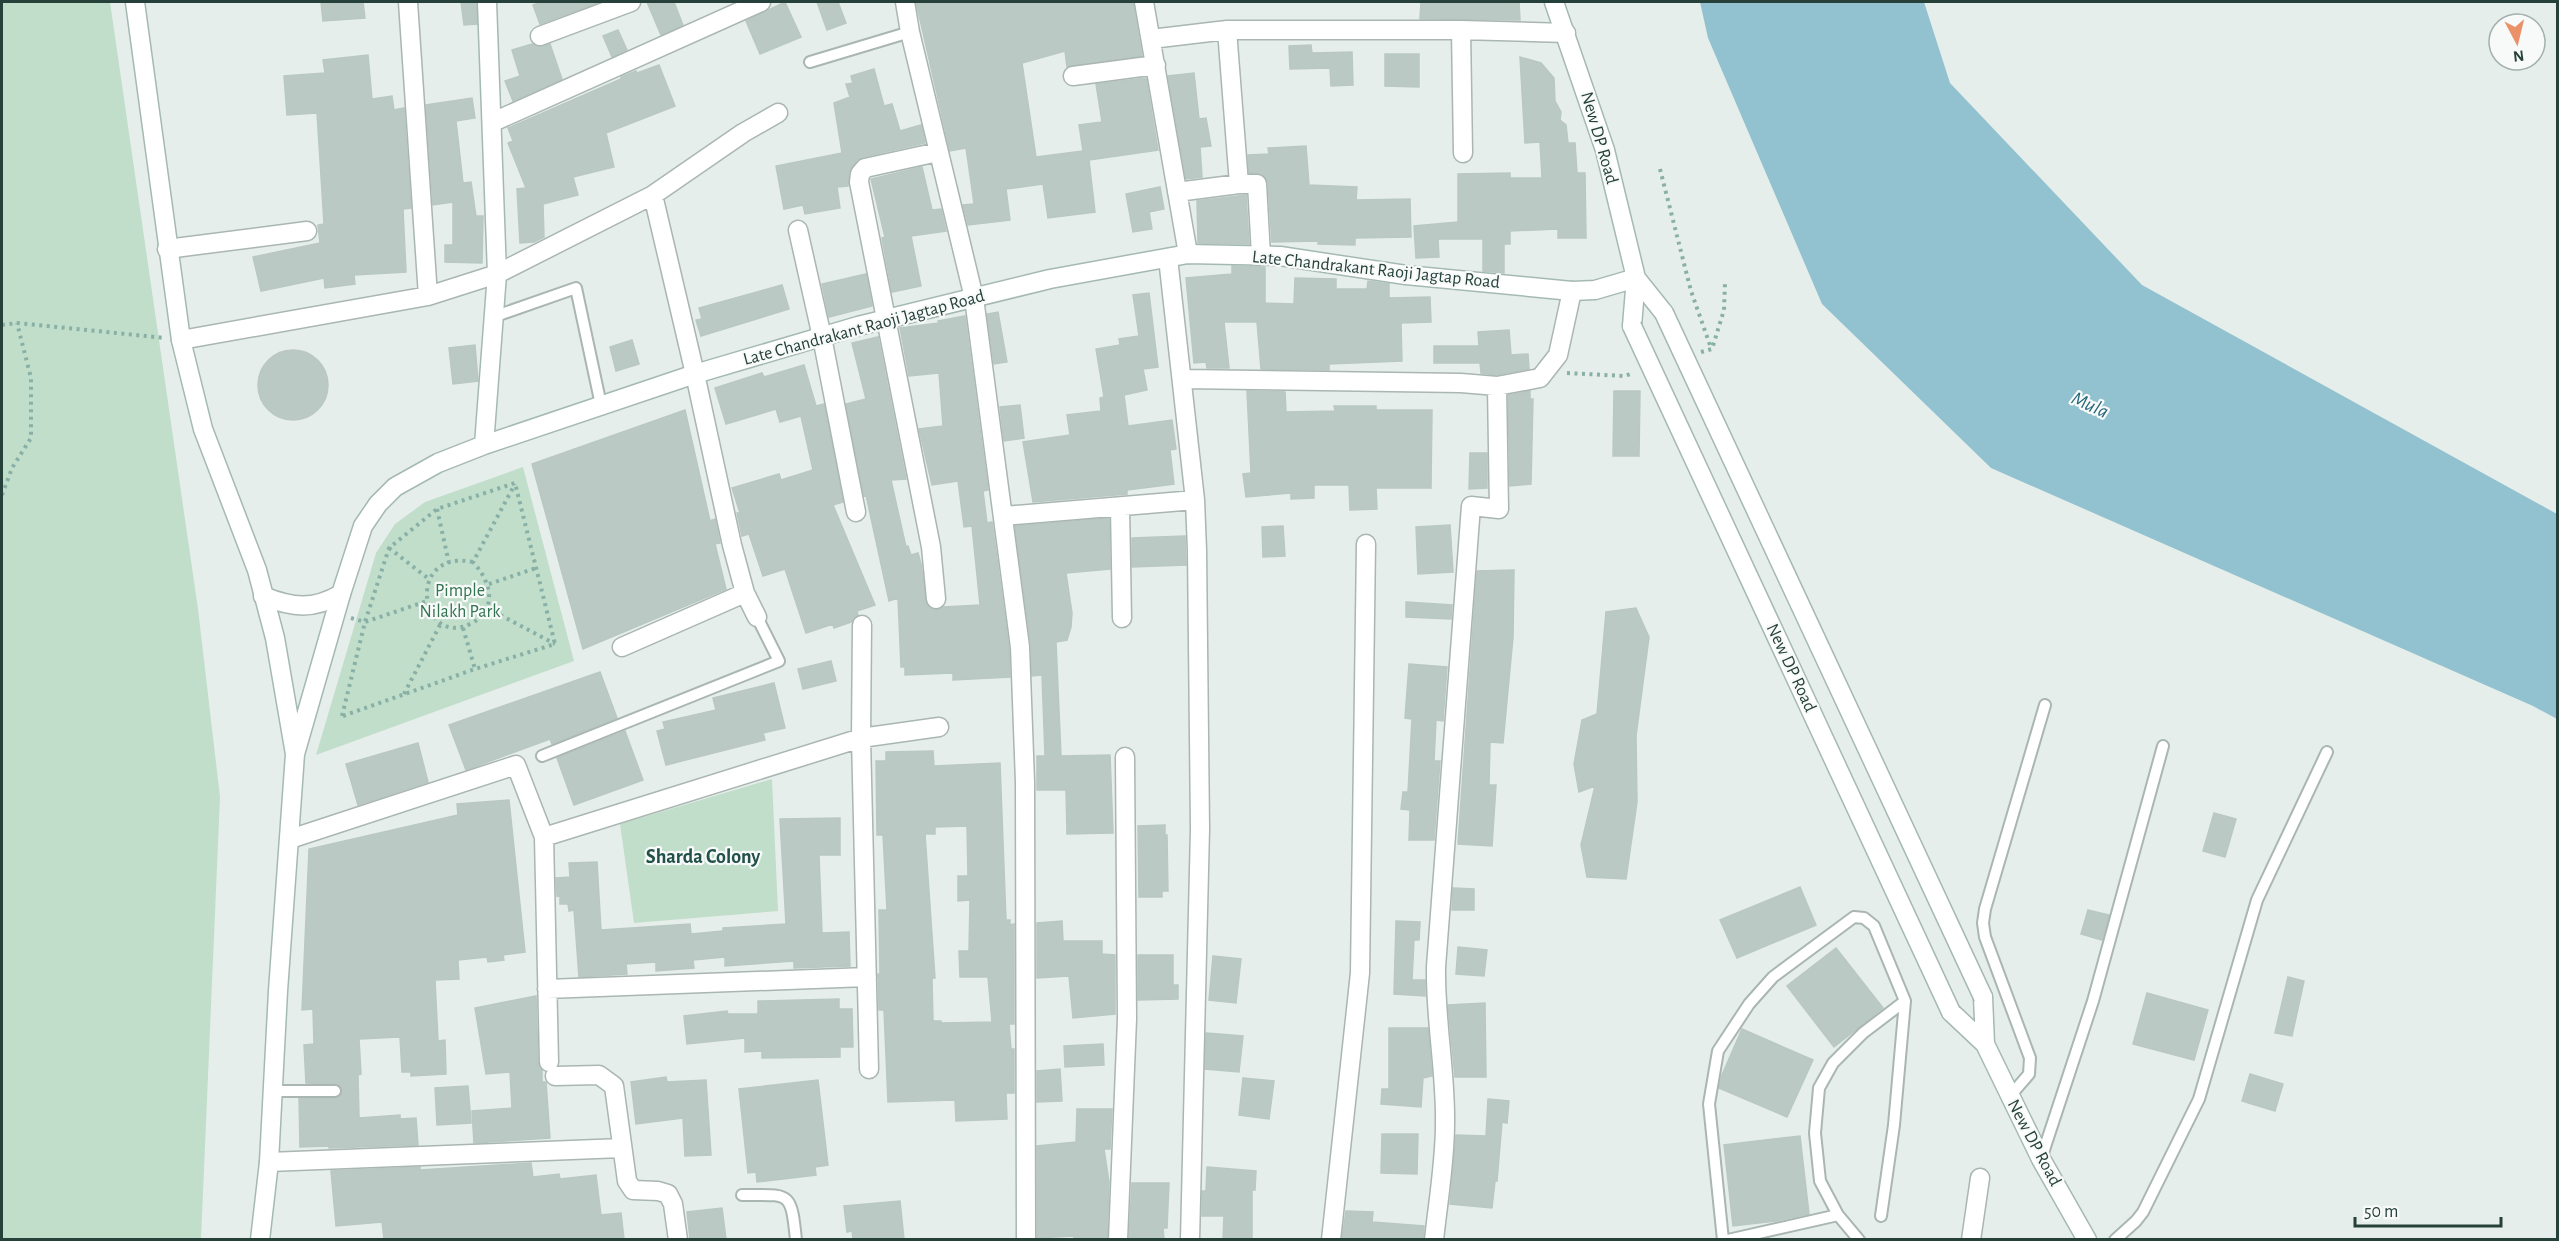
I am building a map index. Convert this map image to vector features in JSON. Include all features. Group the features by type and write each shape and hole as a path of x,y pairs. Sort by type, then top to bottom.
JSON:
{"street":[{"path":"135,2 181,340 203,429 257,570 275,638 295,754 278,991 269,1162 261,1239"},
{"path":"408,2 428,296"},
{"path":"484,445 497,274 488,2"},
{"path":"540,36 631,2"},
{"path":"493,122 761,2"},
{"path":"905,2 910,32 974,298 1020,647 1024,770 1026,1239"},
{"path":"1144,2 1188,254"},
{"name":"New DP Road","path":"1554,2 1605,150 1636,278 1632,326 1951,1012 1985,1044 2041,1159 2087,1239"},
{"path":"1151,39 1227,30 1461,30 1566,33"},
{"path":"1227,30 1239,184"},
{"path":"1461,30 1463,153"},
{"path":"1073,76 1156,65"},
{"path":"181,340 428,296 497,274 652,195 743,133 778,113"},
{"path":"936,599 931,547 859,182 860,174 865,168 938,152"},
{"path":"1177,192 1257,184 1261,255"},
{"path":"652,195 695,374 732,544 745,593 757,617"},
{"path":"798,230 822,337 856,512"},
{"path":"167,249 307,231"},
{"name":"Late Chandrakant Raoji Jagtap Road","path":"295,754 363,526 378,504 395,487 438,463 484,445 695,374 886,319 1050,279 1188,254 1280,255 1406,275 1572,291 1595,290 1636,278"},
{"path":"1168,258 1196,500 1200,829 1190,1239"},
{"name":"New DP Road","path":"1636,278 1664,312 1983,997 1985,1044"},
{"path":"1183,379 1461,383 1497,386 1540,378 1558,355 1572,291"},
{"path":"1434,1239 1446,1126 1435,1000 1436,967 1471,506 1499,509 1497,386"},
{"path":"1004,516 1196,500"},
{"path":"1120,507 1122,618"},
{"path":"1331,1239 1360,973 1366,544"},
{"path":"621,647 745,593"},
{"path":"264,596 278,602 302,606 325,603 341,594"},
{"path":"862,625 861,738 869,1069"},
{"path":"544,837 861,738 939,727"},
{"path":"1118,1239 1127,1019 1125,757"},
{"path":"290,839 516,765 544,837 547,989 552,1069 599,1075 614,1086 627,1181 633,1190 658,1191 668,1194 673,1204 678,1239"},
{"path":"547,989 867,977"},
{"path":"269,1162 622,1148"},
{"path":"1971,1239 1980,1178"}],"lane":[{"path":"810,62 910,32"},
{"path":"494,317 576,288 602,405"},
{"path":"542,756 779,661 757,617"},
{"path":"2010,1096 2029,1074 2030,1058 1984,937 1983,923 1985,909 2045,705"},
{"path":"2041,1159 2093,1001 2163,746"},
{"path":"2115,1239 2143,1212 2191,1118 2199,1099 2257,900 2327,752"},
{"path":"1838,1215 1726,1239 1709,1104 1719,1051 1749,1004 1773,977 1854,917 1864,918 1874,926 1905,1001 1894,1125 1881,1216"},
{"path":"1859,1239 1838,1215 1820,1181 1815,1133 1819,1088 1833,1063 1863,1033 1905,1001"},
{"path":"273,1091 335,1091"},
{"path":"742,1195 778,1195 787,1199 792,1205 796,1239"}],"path":[{"path":"1660,169 1691,291 1712,349"},
{"path":"2,495 12,468 31,438 31,378 16,323"},
{"path":"2,325 16,323 181,340"},
{"path":"515,483 437,509 389,548 365,622 342,716 475,669 555,644"},
{"path":"473,562 515,483"},
{"path":"515,483 555,644"},
{"path":"437,509 449,563"},
{"path":"389,548 429,579"},
{"path":"463,560 473,562 482,571 489,584 490,596 487,608 478,620 463,628 449,627 441,623 430,613 425,595 429,579 435,571 449,563 463,560"},
{"path":"489,584 536,568"},
{"path":"365,622 427,601"},
{"path":"487,608 555,644"},
{"path":"404,694 441,623"},
{"path":"463,628 475,669"}],"green space":[{"path":"2,2 110,2 198,609 220,797 201,1239 2,1239"},
{"name":"Pimple Nilakh Park","path":"523,467 574,661 316,755 376,553 395,524 425,502"},
{"path":"772,779 778,911 634,923 620,824"}],"water":[{"name":"Mula","path":"1700,2 1924,2 1950,83 2142,285 2557,514 2557,719 2533,706 1991,468 1822,304 1708,38"}],"building":[{"path":"321,2 363,2 365,18 323,21"},
{"path":"461,2 476,2 477,24 464,25"},
{"path":"542,2 600,2 540,24 533,5"},
{"path":"647,2 674,2 683,25 661,35"},
{"path":"785,2 801,37 760,54 746,21"},
{"path":"817,2 838,2 846,23 827,30"},
{"path":"916,2 1133,2 1142,56 1067,67 1065,51 1022,63 1036,157 1083,151 1079,125 1102,122 1096,84 1146,78 1158,150 1089,160 1095,212 1048,218 1043,184 1006,189 1010,220 968,225 963,205 974,204 966,148 950,151"},
{"path":"1421,2 1519,2 1520,20 1420,19"},
{"path":"618,30 627,50 612,57 603,36"},
{"path":"532,44 539,47 550,44 562,79 513,101 505,81 520,76 512,50"},
{"path":"1311,45 1312,53 1352,52 1353,85 1331,86 1330,68 1290,69 1289,46"},
{"path":"1385,54 1419,54 1419,87 1385,86"},
{"path":"368,55 372,99 392,96 394,110 404,108 411,208 403,209 406,272 354,275 355,284 325,288 324,278 261,291 253,257 320,243 318,225 324,224 317,113 287,115 284,76 325,73 323,60"},
{"path":"1520,57 1541,63 1554,78 1555,101 1561,112 1560,120 1566,125 1568,143 1575,143 1577,173 1585,173 1586,238 1558,238 1558,229 1510,231 1510,244 1504,244 1504,273 1483,271 1483,239 1438,239 1439,257 1416,258 1414,226 1458,222 1458,174 1510,173 1510,178 1542,178 1540,142 1525,143"},
{"path":"659,65 675,106 606,133 614,167 573,177 578,195 543,204 544,237 534,242 520,243 517,189 526,188 508,143 513,141 508,128 621,79 621,77"},
{"path":"874,69 884,106 892,104 900,131 921,125 925,143 857,160 849,172 848,186 837,187 840,208 805,214 803,205 784,209 776,166 842,153 834,103 850,97 846,84 853,83 851,76"},
{"path":"1194,73 1199,119 1206,118 1211,146 1200,147 1202,177 1186,179 1168,76"},
{"path":"472,98 475,118 456,121 463,183 471,182 476,216 483,216 482,263 445,262 445,245 453,245 453,202 433,205 426,105"},
{"path":"1306,146 1309,185 1357,187 1356,200 1410,199 1411,237 1355,238 1355,245 1318,244 1318,241 1272,242 1268,183 1262,174 1249,173 1248,155 1269,154 1268,148"},
{"path":"922,167 932,210 941,209 946,231 911,236 921,286 892,292 882,238 885,237 871,179"},
{"path":"1160,187 1164,209 1149,212 1152,229 1133,232 1126,194"},
{"path":"1246,195 1249,244 1198,243 1197,201"},
{"path":"1232,266 1265,267 1265,303 1294,304 1295,278 1336,279 1336,289 1367,289 1368,281 1389,284 1389,298 1430,297 1431,322 1401,323 1402,361 1329,364 1329,370 1261,369 1257,322 1224,322 1229,368 1207,368 1206,362 1194,363 1186,278 1232,274"},
{"path":"866,274 872,306 829,317 822,284"},
{"path":"782,285 789,309 701,336 696,320 702,319 699,308"},
{"path":"1149,293 1158,367 1143,369 1147,390 1124,395 1128,426 1172,420 1176,449 1170,450 1174,484 1127,490 1127,494 1033,502 1023,442 1070,435 1067,415 1101,411 1100,398 1104,397 1096,349 1120,345 1119,339 1139,336 1133,295"},
{"path":"998,312 1007,362 994,364 987,314"},
{"path":"965,316 988,490 983,491 987,523 992,522 1009,648 1010,677 953,680 953,673 905,675 905,667 901,667 898,598 889,601 866,495 864,496 846,404 866,399 852,343 878,337 906,479 891,480 906,547 908,546 911,555 918,553 927,605 936,610 943,607 980,605 972,526 964,527 958,481 932,485 919,429 943,426 939,373 909,376 900,328 939,323 938,321"},
{"path":"1509,330 1511,355 1528,354 1529,369 1496,375 1481,373 1480,363 1434,363 1434,346 1479,346 1478,332"},
{"path":"632,340 639,364 616,371 610,347"},
{"path":"475,345 478,381 453,384 449,348"},
{"path":"293,350 306,353 318,360 325,372 328,385 325,398 318,410 306,417 293,420 280,417 268,410 261,398 258,385 261,372 268,360 280,353"},
{"path":"804,365 816,406 824,404 843,502 833,505 875,605 857,611 858,615 851,622 834,628 833,624 806,633 785,569 763,576 749,534 742,536 737,513 740,513 732,488 779,474 781,480 813,470 801,416 780,422 776,409 726,424 715,388 762,373 764,377"},
{"path":"1247,391 1285,392 1286,412 1335,411 1334,406 1376,406 1376,410 1432,410 1431,488 1376,488 1377,509 1350,510 1349,485 1314,485 1314,498 1291,499 1291,493 1246,497 1243,474 1251,473"},
{"path":"1530,391 1530,399 1533,399 1531,484 1510,486 1508,395"},
{"path":"1614,391 1640,391 1639,456 1613,456"},
{"path":"1020,405 1024,438 1004,441 1000,407"},
{"path":"685,410 710,521 715,519 720,543 715,544 726,589 583,649 532,464"},
{"path":"1470,453 1487,453 1487,488 1469,489"},
{"path":"1109,518 1110,569 1066,573 1072,613 1071,627 1067,640 1056,642 1061,756 1110,755 1113,833 1067,834 1066,790 1037,790 1037,756 1045,756 1042,675 1032,676 1031,646 1015,526"},
{"path":"1450,525 1453,572 1418,574 1416,527"},
{"path":"1283,526 1285,556 1263,557 1262,527"},
{"path":"1185,536 1186,565 1132,567 1132,538"},
{"path":"1514,570 1513,637 1503,743 1490,742 1489,785 1496,785 1492,846 1458,844 1477,571"},
{"path":"1406,602 1452,605 1451,619 1406,617"},
{"path":"1636,608 1649,637 1636,736 1637,802 1626,879 1587,877 1581,845 1595,786 1579,792 1574,764 1582,720 1597,714 1606,612"},
{"path":"831,661 836,681 803,689 798,669"},
{"path":"1409,664 1447,667 1443,721 1436,720 1434,761 1440,761 1434,840 1409,840 1410,810 1401,809 1403,792 1408,792 1412,719 1405,718"},
{"path":"600,672 617,718 552,744 550,739 466,770 449,725"},
{"path":"774,683 785,728 763,733 765,740 666,765 657,731 665,729 663,722 716,710 713,698"},
{"path":"625,731 643,780 574,805 557,758"},
{"path":"418,743 428,782 358,805 346,764"},
{"path":"933,751 934,766 1000,763 1006,920 1010,920 1010,925 1014,924 1014,1024 1009,1024 1011,1049 1014,1049 1014,1093 1006,1093 1007,1119 956,1121 955,1100 888,1102 884,1010 879,1010 879,910 887,910 883,835 877,835 876,761 886,761 886,752","holes":["967,826 968,876 958,876 958,901 970,900 969,951 959,951 960,977 988,977 992,1022 941,1023 941,1021 933,1021 932,978 935,978 925,834 935,834 935,827"]},
{"path":"509,800 525,952 503,955 504,960 488,962 487,957 458,960 459,979 435,980 438,1041 445,1040 446,1074 411,1076 411,1072 402,1072 400,1037 359,1039 361,1074 358,1075 359,1118 400,1115 400,1119 416,1118 418,1145 300,1147 299,1098 336,1098 342,1092 341,1087 336,1084 306,1083 304,1045 314,1044 313,1009 302,1010 309,849 458,815 457,804"},
{"path":"2214,813 2236,819 2225,857 2203,851"},
{"path":"840,818 840,855 819,855 822,933 849,932 850,966 794,968 794,961 725,966 725,957 693,960 694,968 656,971 656,962 626,964 627,974 579,977 574,910 569,911 568,904 560,904 560,895 557,896 556,878 570,877 569,863 597,862 601,930 690,924 691,934 723,931 723,928 786,924 780,819"},
{"path":"1165,825 1168,891 1162,891 1162,897 1139,897 1138,826"},
{"path":"1800,887 1816,925 1737,958 1720,920"},
{"path":"1453,888 1474,889 1474,910 1452,910"},
{"path":"2088,910 2109,915 2102,940 2081,934"},
{"path":"1062,921 1063,941 1102,941 1102,954 1115,955 1115,1014 1073,1018 1069,976 1037,978 1037,923"},
{"path":"1396,921 1420,922 1419,940 1414,940 1412,980 1425,980 1425,996 1394,994"},
{"path":"1458,947 1487,950 1484,976 1456,974"},
{"path":"1836,948 1883,1008 1834,1047 1787,986"},
{"path":"1138,955 1173,955 1173,985 1178,985 1178,999 1138,1000"},
{"path":"1213,956 1241,959 1236,1003 1209,1000"},
{"path":"2288,977 2304,981 2292,1036 2275,1033"},
{"path":"2147,993 2208,1010 2194,1060 2133,1044"},
{"path":"536,996 538,1062 542,1070 542,1082 546,1082 550,1138 474,1143 472,1111 512,1108 510,1072 486,1074 475,1008"},
{"path":"839,999 839,1009 852,1009 853,1047 840,1047 840,1057 762,1058 762,1051 745,1052 745,1038 687,1044 684,1016 727,1011 728,1014 758,1014 758,1001"},
{"path":"1485,1003 1486,1077 1455,1077 1448,1005"},
{"path":"1389,1028 1428,1028 1432,1076 1423,1078 1421,1107 1381,1104 1382,1089 1389,1089"},
{"path":"1742,1029 1813,1060 1787,1117 1719,1088 1722,1075"},
{"path":"1206,1033 1243,1036 1239,1072 1205,1069"},
{"path":"1103,1044 1104,1065 1065,1067 1064,1046"},
{"path":"1060,1069 1062,1101 1037,1102 1037,1071"},
{"path":"2250,1074 2283,1084 2275,1111 2242,1101"},
{"path":"666,1077 667,1082 706,1080 711,1155 685,1156 683,1118 636,1124 631,1082"},
{"path":"1243,1078 1274,1081 1269,1119 1239,1115"},
{"path":"818,1080 828,1165 815,1167 816,1175 757,1182 756,1172 748,1173 739,1089"},
{"path":"468,1086 471,1123 437,1125 435,1088"},
{"path":"1488,1099 1509,1101 1507,1123 1502,1122 1497,1181 1495,1181 1492,1208 1450,1204 1456,1135 1486,1136"},
{"path":"1077,1109 1112,1109 1110,1149 1104,1149 1109,1182 1107,1239 1074,1239 1074,1236 1037,1238 1037,1146 1076,1142"},
{"path":"1382,1134 1418,1134 1417,1174 1381,1173"},
{"path":"1800,1136 1809,1214 1733,1226 1724,1145"},
{"path":"531,1163 533,1177 559,1174 560,1179 596,1175 601,1215 621,1213 624,1239 384,1239 382,1222 336,1226 331,1171 420,1167 420,1170"},
{"path":"1207,1167 1256,1171 1255,1190 1252,1190 1252,1239 1223,1239 1224,1216 1202,1216 1202,1191 1206,1191"},
{"path":"1132,1183 1169,1183 1167,1228 1163,1228 1164,1239 1129,1239"},
{"path":"900,1201 904,1239 853,1239 852,1231 847,1232 844,1206"},
{"path":"722,1208 726,1239 690,1239 687,1212"},
{"path":"1346,1211 1373,1212 1372,1222 1424,1226 1423,1239 1342,1239"}],"district":[{"name":"Sharda Colony","path":"703,857"}]}
